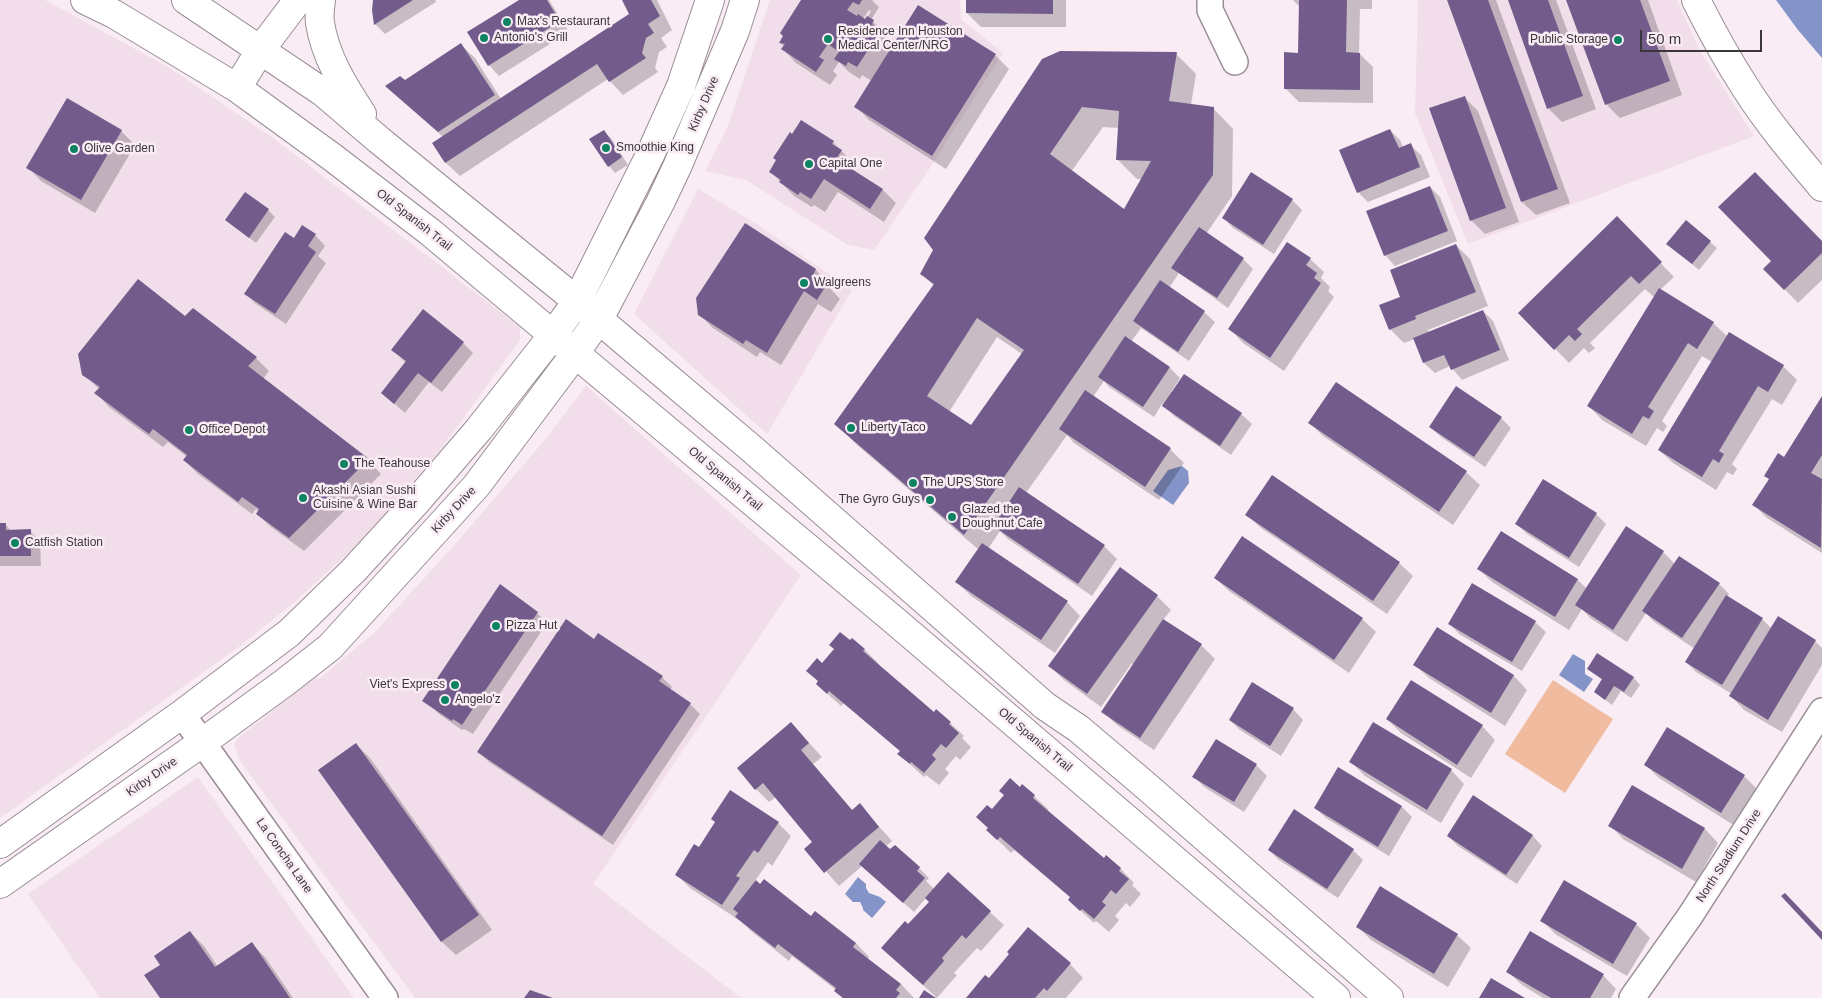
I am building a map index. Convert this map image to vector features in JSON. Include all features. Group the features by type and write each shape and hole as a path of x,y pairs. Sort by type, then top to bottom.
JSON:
{"main road":[{"name":"Old Spanish Trail","path":"85,0 114,14 237,88 332,157 430,232 895,621 1331,993"},
{"path":"186,0 261,49 324,94 599,319 752,449 1045,706 1079,729 1389,998"},
{"path":"237,88 261,49 298,0"},
{"path":"321,0 320,22 332,60 342,84 379,140"},
{"path":"0,844 182,714 288,633 353,571 479,429 553,335 577,301 650,154 681,86 710,0"},
{"name":"Kirby Drive","path":"0,884 203,742 284,683 330,646 477,485 599,319 660,203 717,75 745,0"},
{"path":"1696,0 1718,43 1746,88 1786,144 1822,187"},
{"path":"689,63 717,75"},
{"path":"726,479 752,449"},
{"path":"895,621 915,593"},
{"path":"1026,732 1045,706"},
{"path":"1123,814 1144,785"},
{"path":"1331,993 1345,960"}],"street":[{"path":"1210,0 1210,10 1235,62"},
{"name":"North Stadium Drive","path":"1632,998 1690,916 1822,711"},
{"name":"La Concha Lane","path":"182,714 385,998"}],"shaded area":[{"path":"0,0 45,0 168,67 273,138 520,327 520,340 441,449 358,544 297,600 240,646 0,818"},
{"path":"770,0 960,0 961,19 1003,53 926,174 874,250 848,245 746,180 705,171 728,126"},
{"path":"1418,0 1677,0 1699,49 1754,136 1468,244 1415,113"},
{"path":"698,189 755,223 852,290 767,434 634,314"},
{"path":"586,386 801,575 593,884 741,998 415,998 240,761 234,744 238,738 316,677 319,679 374,633 450,550 544,441"},
{"path":"1553,680 1613,719 1565,793 1505,754"},
{"path":"198,777 354,998 100,998 28,894"}],"water":[{"path":"1776,0 1822,0 1822,58 1798,30"},
{"path":"1182,466 1188,471 1189,483 1173,505 1153,491 1168,470"},
{"path":"1573,654 1585,661 1585,674 1593,679 1584,692 1559,675"},
{"path":"858,877 866,884 869,893 880,897 886,902 872,918 863,910 860,902 853,902 845,894"}],"building":[{"path":"373,0 413,0 374,25"},
{"path":"519,0 547,0 560,21 488,66 467,32"},
{"path":"622,0 651,0 660,16 648,24 654,33 646,38 642,53 646,58 609,82 597,64 445,163 432,143 629,14"},
{"name":"Residence Inn Houston Medical Center/NRG","path":"801,0 862,0 859,5 853,2 847,10 865,19 867,16 874,20 872,24 881,30 857,67 848,62 846,66 834,59 839,52 828,44 819,57 824,60 816,72 781,49 785,44 779,43 783,36 780,33"},
{"path":"966,0 1053,0 1053,14 966,13"},
{"path":"1299,0 1347,0 1346,52 1360,53 1360,90 1284,89 1284,52 1298,53"},
{"path":"1447,0 1488,0 1558,189 1521,202"},
{"path":"1508,0 1548,0 1583,96 1547,109"},
{"name":"Public Storage","path":"1566,0 1640,0 1670,81 1605,105"},
{"path":"918,5 996,54 932,156 854,107"},
{"path":"461,43 495,95 438,132 385,86 400,76 405,80"},
{"path":"1060,51 1177,52 1169,101 1214,107 1213,175 964,535 834,424 934,284 920,274 933,250 924,238 1042,59","holes":["1082,107 1119,111 1116,160 1151,161 1124,209 1050,154","977,318 1024,350 971,425 927,396"]},
{"path":"1465,96 1506,208 1470,221 1429,108"},
{"name":"Olive Garden","path":"67,98 122,130 81,200 26,168"},
{"name":"Capital One","path":"801,120 834,141 832,144 842,150 836,159 883,189 870,209 824,179 811,199 800,192 798,195 779,182 781,180 769,172 776,160 773,158 790,132 792,134"},
{"path":"1390,129 1399,148 1411,143 1420,167 1357,193 1339,150"},
{"name":"Smoothie King","path":"604,130 622,157 608,167 589,139"},
{"path":"1251,172 1293,199 1263,245 1222,218"},
{"path":"1755,172 1822,241 1822,253 1784,290 1763,269 1771,261 1718,207"},
{"path":"1430,186 1448,231 1384,256 1366,211"},
{"path":"245,192 269,209 249,238 225,220"},
{"path":"1617,216 1662,262 1639,284 1631,276 1577,329 1582,334 1575,341 1569,335 1554,350 1518,313"},
{"path":"1686,220 1711,241 1692,264 1666,244"},
{"name":"Walgreens","path":"745,223 816,269 813,275 827,284 817,300 804,291 767,353 746,340 743,344 698,315 696,298"},
{"path":"302,225 316,234 308,246 316,252 275,314 244,294 285,232 294,238"},
{"path":"1199,227 1244,258 1217,298 1171,268"},
{"path":"1287,242 1311,258 1306,265 1317,273 1314,278 1321,283 1270,358 1228,329"},
{"path":"1456,244 1476,292 1415,316 1416,319 1389,330 1379,305 1400,297 1390,270"},
{"path":"138,279 185,316 193,308 257,357 248,366 369,459 289,538 256,514 259,509 242,497 238,502 183,460 187,455 153,429 149,434 94,393 100,387 82,375 78,354"},
{"path":"1160,280 1205,311 1178,352 1133,321"},
{"path":"1659,288 1714,322 1697,349 1688,343 1648,407 1654,411 1649,419 1643,416 1632,434 1587,406"},
{"path":"423,309 464,342 431,383 418,373 394,404 381,393 406,361 391,350"},
{"path":"1483,310 1500,350 1451,370 1444,355 1423,363 1413,338"},
{"path":"1729,332 1784,365 1768,392 1758,386 1719,451 1724,454 1719,463 1713,459 1702,477 1658,450"},
{"path":"1125,336 1170,367 1143,407 1098,377"},
{"path":"1184,374 1242,413 1220,446 1162,406"},
{"path":"1336,382 1467,471 1439,512 1308,423"},
{"path":"1456,386 1502,417 1474,457 1429,427"},
{"path":"1085,390 1171,448 1145,487 1059,429"},
{"path":"1822,396 1822,455 1811,473 1822,479 1821,548 1752,505 1769,479 1764,476 1778,453 1784,457"},
{"path":"1272,475 1400,562 1373,601 1245,515"},
{"path":"1543,479 1597,513 1569,558 1515,524"},
{"path":"1019,487 1105,545 1078,584 993,526"},
{"name":"Catfish Station","path":"0,523 6,523 6,530 31,529 31,556 0,556"},
{"path":"1626,526 1664,551 1613,630 1575,605"},
{"path":"1501,531 1578,579 1555,617 1477,569"},
{"path":"1242,536 1363,618 1334,660 1214,578"},
{"path":"982,543 1068,601 1041,640 955,582"},
{"path":"1679,556 1720,583 1682,638 1642,611"},
{"path":"1120,567 1158,595 1087,694 1048,666"},
{"path":"1472,583 1536,621 1512,662 1448,624"},
{"path":"500,584 538,612 462,725 453,719 452,721 422,701"},
{"path":"1726,595 1763,618 1722,685 1685,662"},
{"path":"1778,616 1816,640 1768,720 1729,696"},
{"path":"566,619 594,639 598,633 663,676 659,681 691,703 602,836 477,752"},
{"path":"1163,619 1202,644 1140,738 1101,712"},
{"path":"1437,627 1514,675 1491,713 1413,665"},
{"path":"840,632 850,640 852,638 865,649 863,651 934,712 936,709 951,722 949,724 959,733 946,748 941,744 932,755 936,759 924,773 911,762 910,764 897,754 900,751 829,691 827,694 816,684 818,681 806,671 817,658 822,663 834,649 829,645"},
{"path":"1597,653 1634,677 1624,692 1614,686 1605,700 1594,692 1602,679 1587,669"},
{"path":"1411,680 1483,725 1457,765 1386,719"},
{"path":"1252,682 1294,708 1270,746 1229,720"},
{"path":"791,722 809,743 801,750 852,810 860,803 879,827 824,873 804,849 812,842 763,783 755,790 737,768"},
{"path":"1373,722 1452,769 1427,810 1349,762"},
{"path":"1667,727 1745,775 1721,813 1644,765"},
{"path":"1216,739 1257,764 1234,802 1192,777"},
{"path":"356,743 479,915 441,942 318,770"},
{"path":"1338,767 1402,806 1378,847 1314,808"},
{"path":"1010,778 1020,787 1022,784 1035,795 1033,798 1104,858 1106,855 1121,868 1119,871 1129,879 1116,894 1111,890 1102,902 1106,905 1094,919 1082,909 1080,911 1068,900 1070,897 1000,837 997,840 976,817 987,805 992,809 1004,795 999,791"},
{"path":"1632,785 1705,828 1682,869 1608,826"},
{"path":"730,790 779,822 758,853 754,850 736,876 740,878 722,905 675,875 694,844 699,847 715,822 711,819"},
{"path":"1473,795 1533,835 1506,875 1447,836"},
{"path":"1294,809 1354,849 1327,889 1268,850"},
{"path":"880,840 890,849 895,845 920,867 917,871 925,878 903,903 859,864"},
{"path":"948,872 991,911 966,939 962,935 942,958 944,961 923,985 881,948 905,921 908,924 929,902 925,898"},
{"path":"764,879 811,916 815,911 856,943 853,947 901,984 896,990 900,993 896,998 843,998 834,991 836,988 778,944 775,948 735,917 738,913 733,909 756,880 760,884"},
{"path":"1564,880 1637,923 1613,964 1540,921"},
{"path":"1380,886 1458,934 1434,974 1356,927"},
{"path":"1785,893 1822,932 1822,940 1781,896"},
{"path":"1028,927 1071,963 1047,991 1044,988 1035,998 966,998 985,975 989,978"},
{"path":"190,931 215,967 252,942 290,998 160,998 144,975 160,965 154,956"},
{"path":"1530,931 1604,974 1590,998 1551,998 1506,972"},
{"path":"1491,978 1525,998 1479,998"},
{"path":"530,990 553,998 524,998"},
{"path":"924,990 936,998 919,998"}],"place":[{"name":"Max's Restaurant","path":"507,22"},
{"name":"Antonio's Grill","path":"484,38"},
{"name":"Residence Inn Houston Medical Center/NRG","path":"828,39"},
{"name":"Public Storage","path":"1618,40"},
{"name":"Smoothie King","path":"606,148"},
{"name":"Olive Garden","path":"74,149"},
{"name":"Capital One","path":"809,164"},
{"name":"Walgreens","path":"804,283"},
{"name":"Liberty Taco","path":"851,428"},
{"name":"Office Depot","path":"189,430"},
{"name":"The Teahouse","path":"344,464"},
{"name":"The UPS Store","path":"913,483"},
{"name":"Akashi Asian Sushi Cuisine & Wine Bar","path":"303,498"},
{"name":"The Gyro Guys","path":"930,500"},
{"name":"Glazed the Doughnut Cafe","path":"952,517"},
{"name":"Catfish Station","path":"15,543"},
{"name":"Pizza Hut","path":"496,626"},
{"name":"Viet's Express","path":"455,685"},
{"name":"Angelo'z","path":"445,700"}]}
